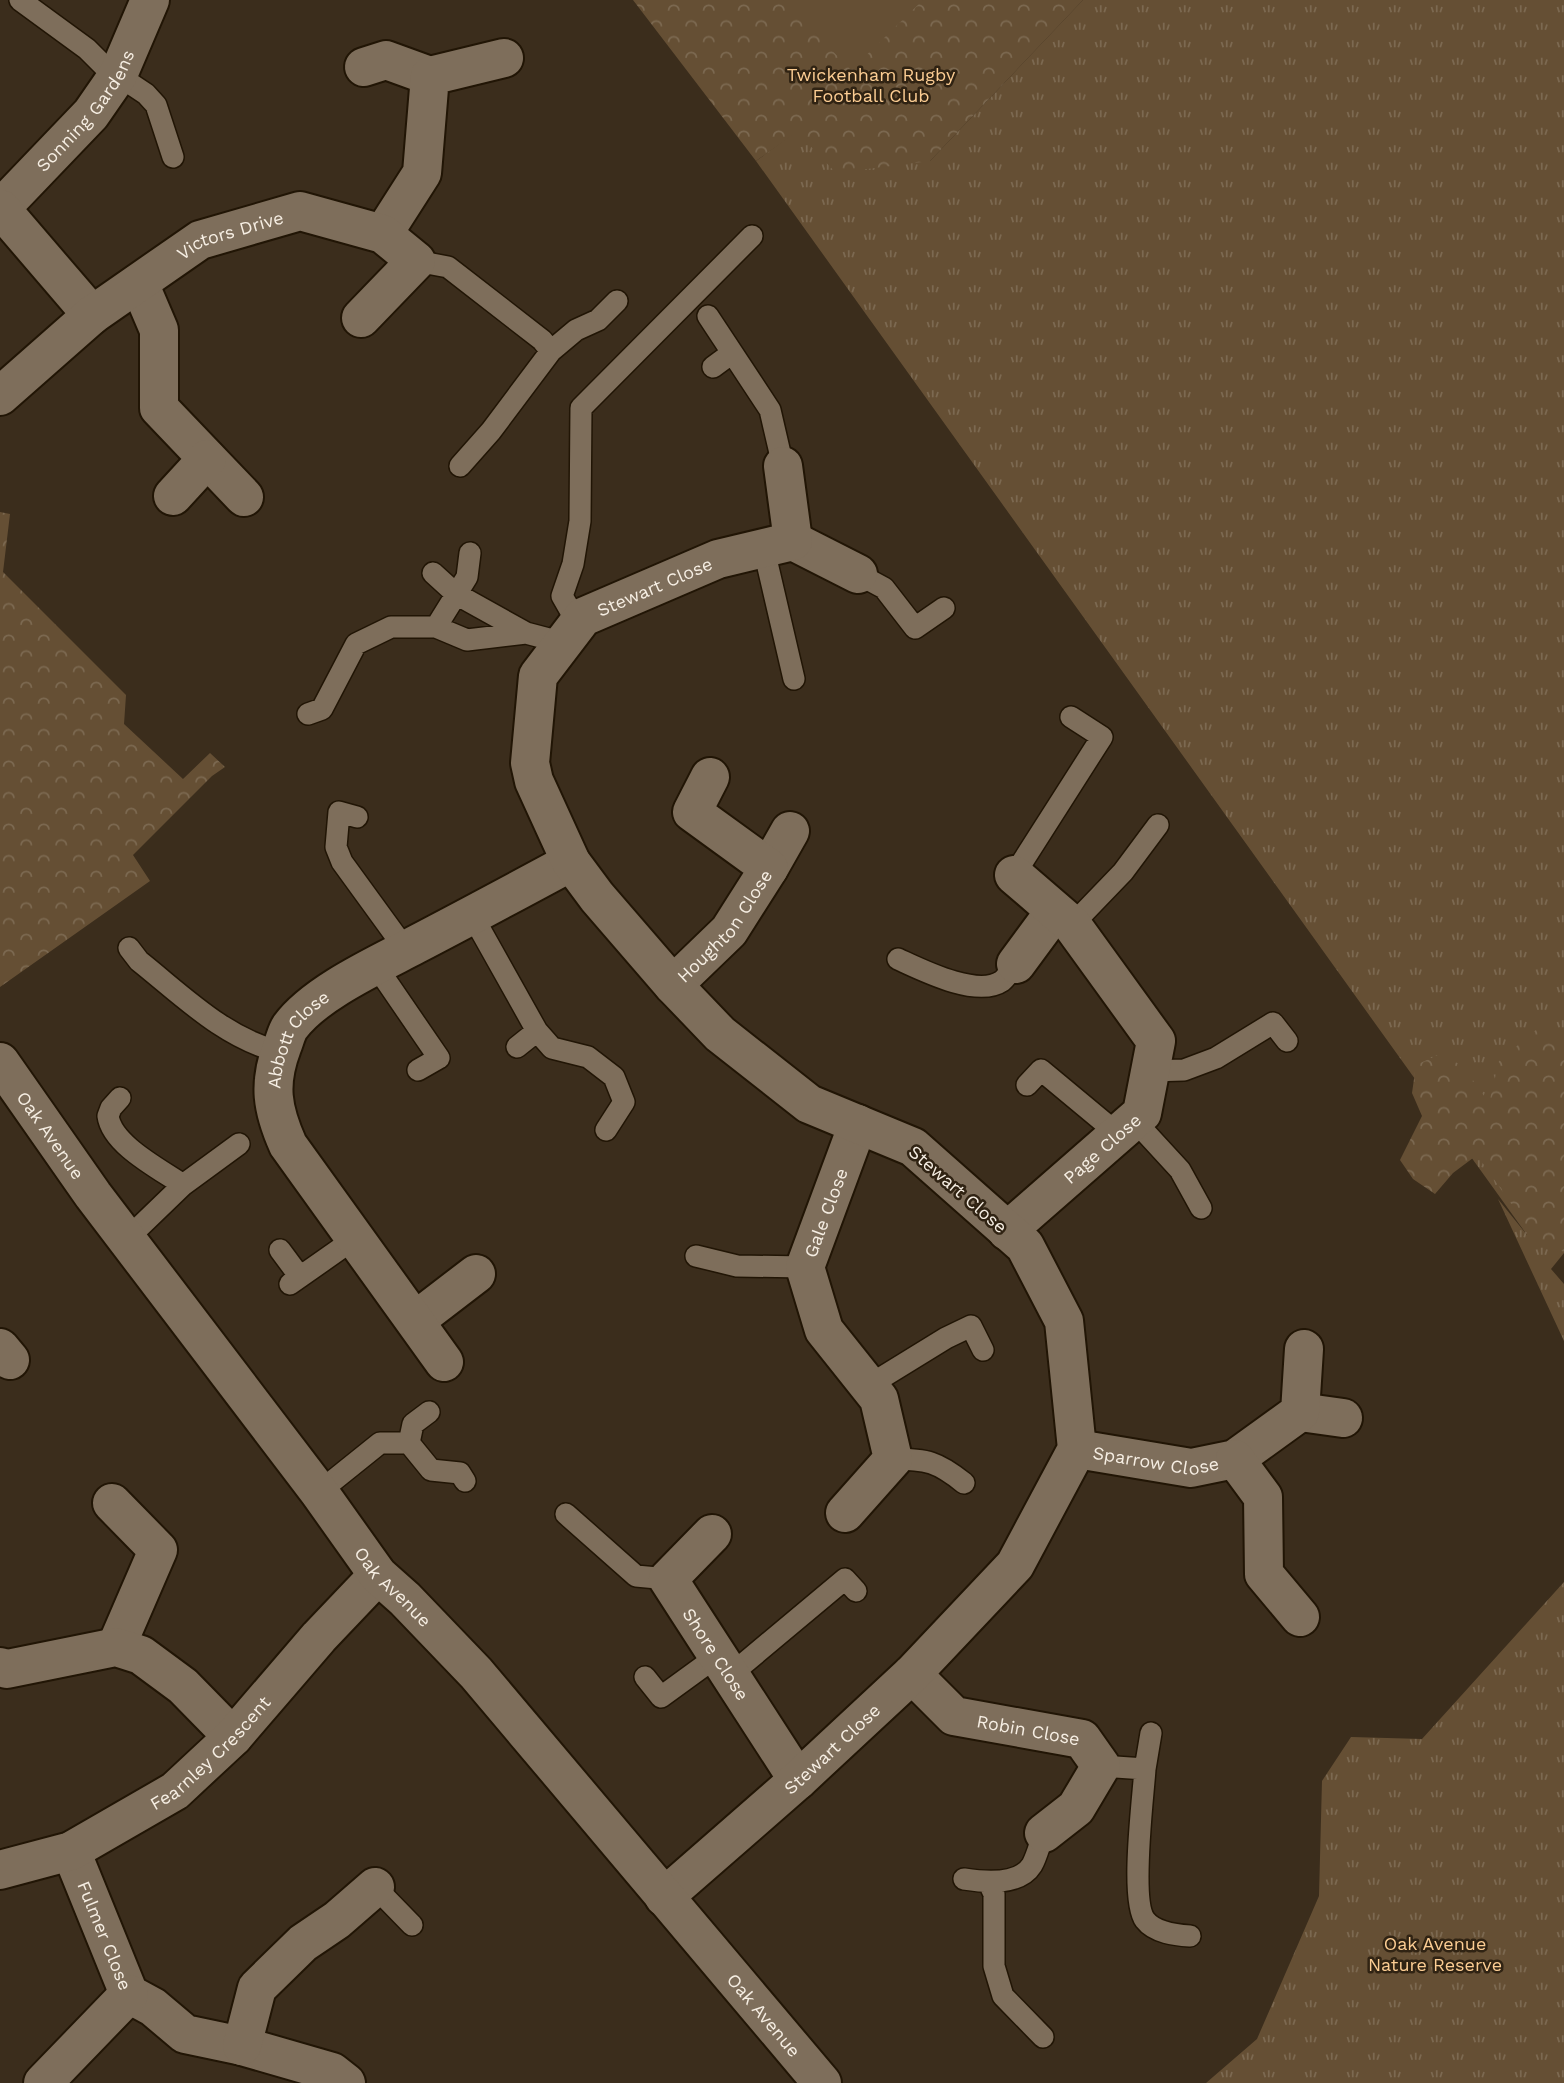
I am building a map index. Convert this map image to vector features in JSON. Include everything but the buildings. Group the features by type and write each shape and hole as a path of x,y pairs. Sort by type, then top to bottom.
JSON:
{"street":[{"name":"Sonning Gardens","path":"92,315 0,209 91,114 118,75 150,0"},
{"path":"363,67 386,60 430,76 504,58"},
{"path":"383,234 422,173 430,76"},
{"name":"Victors Drive","path":"0,396 92,315 201,240 300,211 383,234 416,261"},
{"path":"360,318 416,261"},
{"path":"139,283 159,330 159,408 244,497"},
{"path":"173,496 207,458"},
{"path":"783,466 779,545 858,574"},
{"name":"Stewart Close","path":"664,1897 798,1780 912,1674 1015,1565 1077,1450 1064,1321 1025,1246 914,1147 809,1104 720,1034 673,985 571,863 534,781 530,763 538,676 583,617 718,559 779,545"},
{"name":"Houghton Close","path":"673,985 729,931 769,868 692,811 709,777"},
{"path":"769,868 790,831"},
{"name":"Abbott Close","path":"444,1363 288,1145 278,1124 273,1102 273,1076 289,1030 304,1011 391,958 571,863"},
{"name":"Page Close","path":"1007,1231 1142,1113 1156,1041 1063,918 1014,876"},
{"path":"1016,964 1063,918"},
{"name":"Oak Avenue","path":"0,1062 93,1195 319,1492 378,1575 405,1599 476,1673 822,2083"},
{"name":"Gale Close","path":"858,1124 805,1268 824,1331 879,1399 893,1459"},
{"path":"415,1320 476,1274"},
{"path":"1304,1349 1300,1412 1343,1418"},
{"name":"Sparrow Close","path":"1077,1450 1191,1468 1236,1459 1300,1412"},
{"path":"845,1513 893,1459"},
{"name":"Sparrow Close","path":"1236,1459 1263,1497 1264,1574 1300,1617"},
{"path":"112,1503 158,1550 116,1647"},
{"path":"668,1579 712,1534"},
{"name":"Fearnley Crescent","path":"0,1870 71,1851 175,1791 233,1737 319,1637 378,1575"},
{"name":"Shore Close","path":"668,1579 798,1780"},
{"path":"0,1667 7,1669 116,1647 141,1654 183,1686 233,1737"},
{"name":"Robin Close","path":"912,1674 954,1716 1082,1739 1101,1766"},
{"path":"1044,1833 1076,1808 1101,1766"},
{"name":"Fulmer Close","path":"71,1851 129,1994 153,2007 185,2034 242,2046 332,2072 346,2083"},
{"path":"242,2046 257,1988 303,1943 337,1920 375,1887"},
{"path":"43,2083 129,1994"}],"lane":[{"path":"20,0 87,49 104,66 146,94 156,105 173,157"},
{"path":"307,714 322,709 356,645 391,627 436,627 467,640 526,633 571,633 562,596 573,564 580,521 581,408 752,236"},
{"path":"416,261 448,267 551,351"},
{"path":"460,466 491,431 551,351 576,330 598,320 617,301"},
{"path":"708,316 770,410 783,466"},
{"path":"713,367 732,354"},
{"path":"779,545 794,679"},
{"path":"436,627 467,577 470,553"},
{"path":"433,573 456,594 526,633"},
{"path":"858,574 884,588 907,634 944,608"},
{"path":"1014,876 1102,737 1071,717"},
{"path":"357,817 339,812 336,847 439,1058 418,1070"},
{"path":"1063,918 1123,872 1158,825"},
{"path":"472,915 537,1031 552,1048 588,1057 614,1077 624,1102 607,1130"},
{"path":"129,948 139,961 216,1023 260,1047 280,1052"},
{"path":"898,959 944,980 979,986 1002,981 1016,964"},
{"path":"1150,1072 1184,1070 1216,1058 1273,1023 1287,1041"},
{"path":"517,1047 537,1031"},
{"path":"1027,1086 1041,1069 1126,1127 1180,1170 1201,1208"},
{"path":"120,1098 108,1116 114,1134 138,1155 183,1185"},
{"path":"127,1239 183,1185 239,1144"},
{"path":"281,1250 295,1281 354,1239"},
{"path":"696,1256 737,1266 805,1268"},
{"path":"868,1386 946,1338 971,1326 983,1350"},
{"path":"409,1443 413,1424 429,1412"},
{"path":"319,1492 380,1443 409,1443"},
{"path":"409,1443 431,1470 460,1474 465,1481"},
{"path":"893,1459 916,1459 942,1466 964,1483"},
{"path":"566,1514 636,1576 668,1579"},
{"path":"645,1677 661,1697 723,1667 845,1579 856,1591"},
{"path":"1151,1733 1145,1769 1137,1898 1145,1920 1161,1931 1190,1936"},
{"path":"1101,1766 1145,1769"},
{"path":"964,1879 989,1883 1010,1880 1031,1868 1044,1833"},
{"path":"989,1883 994,1894 994,1966 1003,1996 1042,2037"},
{"path":"375,1887 412,1925"}],"green space":[{"name":"Twickenham Rugby Football Club","path":"633,0 1083,0 930,161 836,173 797,132 756,161"},
{"path":"783,0 923,0 851,70"},
{"path":"1083,0 1564,0 1564,1253 1551,1269 1564,1284 1564,1341 1498,1199 1527,1235 756,161 797,131 930,161"},
{"path":"0,512 10,514 3,572 126,695 124,724 183,779 210,753 225,767 212,776 133,855 150,881 0,987"},
{"path":"1543,1024 1564,1043 1564,1252 1535,1238 1477,1155 1453,1173 1435,1194 1413,1179 1400,1160 1422,1116 1412,1093 1416,1065 1440,1054 1463,1066 1489,1103 1499,1061"},
{"name":"Oak Avenue Nature Reserve","path":"1564,1582 1564,2083 1206,2083 1257,2039 1319,1896 1322,1781 1351,1737 1422,1739"}]}
